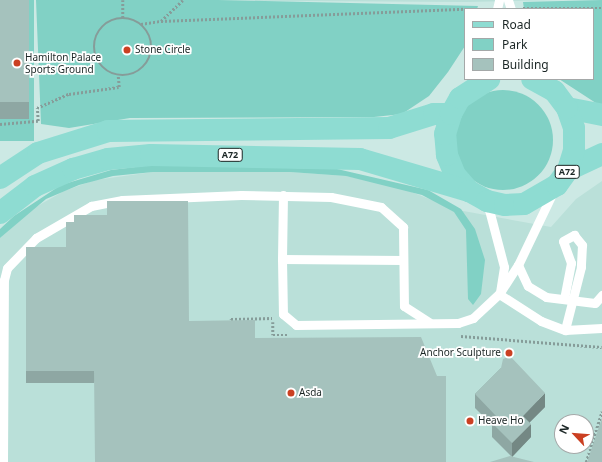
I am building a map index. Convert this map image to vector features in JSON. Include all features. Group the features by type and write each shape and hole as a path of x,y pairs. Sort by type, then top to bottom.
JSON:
{"main road":[{"name":"A72","path":"537,80 554,91 567,108 574,128 574,150 562,178"},
{"path":"478,196 455,175 447,156 445,134 450,114 479,81"},
{"path":"567,108 602,115"},
{"path":"0,178 38,153 108,131 383,128 434,114 450,114"},
{"name":"A72","path":"0,213 35,186 73,169 108,159 144,155 342,157 383,164 505,205 524,204 562,178 602,154"}],"lane":[{"path":"283,195 283,314 290,322 303,327 429,322 444,324 473,318 499,294 518,265 562,178"},
{"path":"3,462 4,280 7,268 24,249 67,218 106,202 165,197 283,195 354,200 381,208 403,227 404,306 429,322"},
{"path":"478,196 504,267 499,294"},
{"path":"564,299 571,264 563,241 574,235 582,245 574,300 565,330"},
{"path":"282,259 403,260"},
{"path":"518,265 523,280 535,291 564,299 595,303 602,295"},
{"path":"499,294 541,321 565,330 602,328"}],"path":[{"path":"123,0 124,18"},
{"path":"161,21 183,0"},
{"path":"482,8 498,6"},
{"path":"510,6 602,8"},
{"path":"141,24 151,40 150,59 137,73 118,76 101,66 94,49 103,27 124,18 141,24 161,21 464,9"},
{"path":"0,124 38,121 37,108 70,94 119,87 118,76"},
{"path":"586,462 602,411"}],"shaded area":[{"path":"128,0 553,0 467,2"},
{"path":"153,172 290,172 346,176 396,186 458,210 551,227 576,199 602,181 602,462 0,462 0,238 34,208 64,191 95,180"}],"green space":[{"name":"Hamilton Palace Sports Ground","path":"0,0 34,0 34,141 0,141"},
{"path":"36,0 218,0 478,6 477,8 464,8 464,48 448,72 429,96 402,114 374,117 130,118 69,128 41,124"},
{"path":"602,0 602,107 561,80 594,80 594,8 524,8 523,2"},
{"path":"503,90 513,91 531,98 545,112 552,130 552,150 545,168 531,182 513,189 503,190 493,189 475,182 461,168 454,150 453,140 454,130 461,112 475,98 493,91"},
{"path":"152,165 337,169 428,190 461,209 475,229 485,260 481,294 473,305 468,299 466,230 454,212 422,195 346,176 290,172 153,172 113,176 79,185 46,199 0,238 0,229 14,216 61,185 111,170"}],"building":[{"name":"Hamilton Palace Sports Ground","path":"0,0 29,0 29,102 0,102"},
{"path":"107,201 188,201 189,321 255,320 255,338 421,337 437,376 446,376 446,462 95,462 94,371 26,371 26,247 66,247 66,222 74,222 74,215 107,215"},
{"path":"510,356 545,393 523,416 531,424 512,443 492,423 497,417 475,394 501,368 503,359"},
{"path":"602,418 602,462 587,462 590,454 594,454 594,441"},
{"path":"510,456 534,462 490,462"}],"place":[{"name":"Stone Circle","path":"127,50"},
{"name":"Hamilton Palace Sports Ground","path":"17,63"},
{"name":"Anchor Sculpture","path":"509,353"},
{"name":"Asda","path":"291,393"},
{"name":"Heave Ho","path":"470,421"}]}
